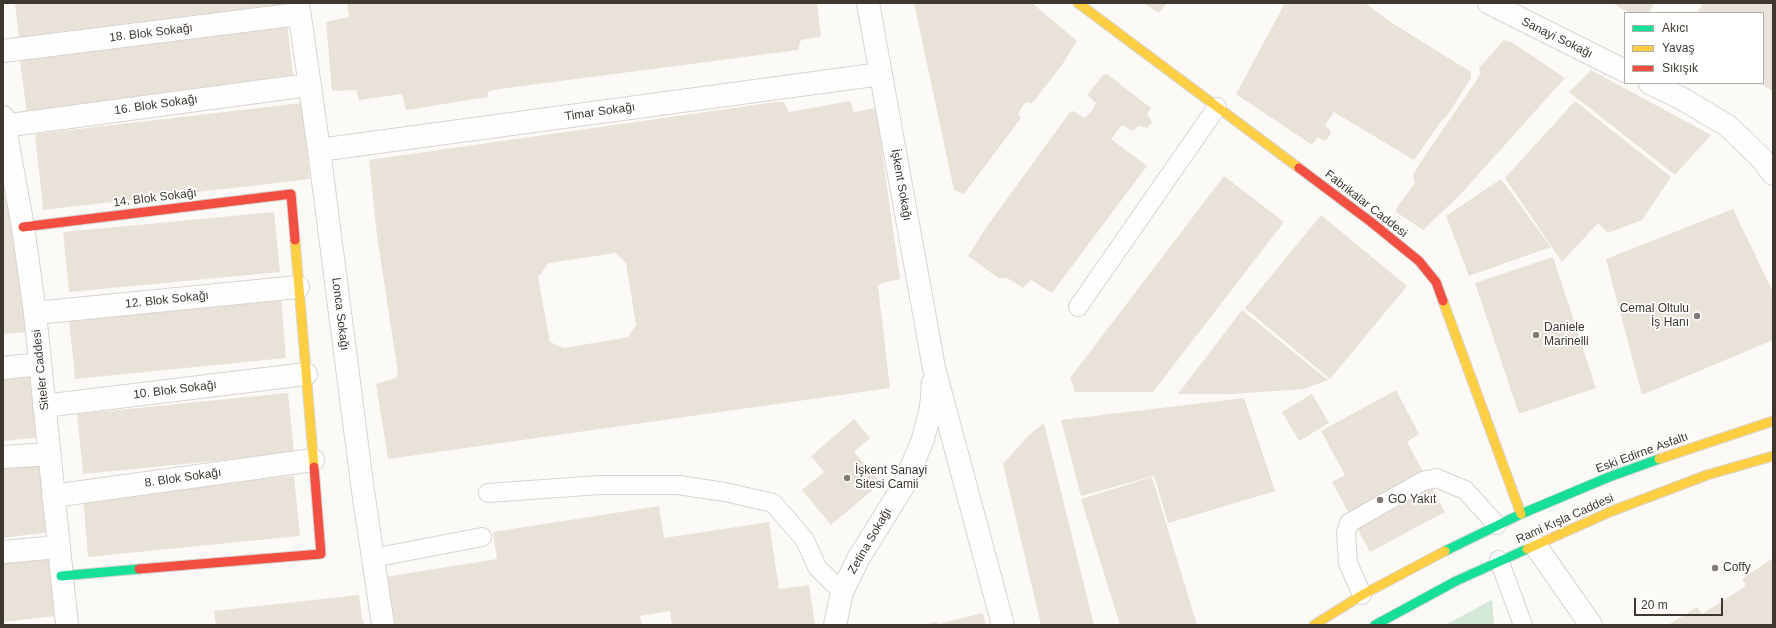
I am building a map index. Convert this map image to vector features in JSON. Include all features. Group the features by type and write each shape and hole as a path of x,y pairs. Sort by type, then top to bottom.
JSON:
{"street":[{"name":"İşkent Sokağı","path":"868,3 934,368"},
{"name":"Fabrikalar Caddesi","path":"1078,3 1371,222 1419,261 1436,282 1521,514"},
{"name":"Sanayi Sokağı","path":"1489,3 1624,70"},
{"name":"18. Blok Sokağı","path":"3,52 298,8"},
{"name":"Lonca Sokağı","path":"298,8 308,85 319,150 363,491 383,625"},
{"name":"Timar Sokağı","path":"319,150 881,74"},
{"path":"1652,84 1679,97 1728,126 1762,159 1773,174"},
{"name":"16. Blok Sokağı","path":"3,123 308,85"},
{"name":"Siteler Caddesi","path":"3,123 23,226 35,313 67,625"},
{"name":"14. Blok Sokağı","path":"23,226 291,194 298,287"},
{"path":"61,576 321,554 298,287"},
{"name":"12. Blok Sokağı","path":"35,313 298,287"},
{"path":"3,368 40,364"},
{"name":"Zetina Sokağı","path":"835,625 842,592 858,559 904,485 923,439 931,408 934,368"},
{"path":"934,368 1003,625"},
{"name":"10. Blok Sokağı","path":"44,406 306,374"},
{"name":"Eski Edirne Asfaltı","path":"1521,514 1609,477 1688,449 1773,422"},
{"path":"3,457 50,454"},
{"name":"Rami Kışla Caddesi","path":"1387,622 1456,581 1499,560 1643,498 1707,475 1773,456"},
{"name":"8. Blok Sokağı","path":"54,496 313,460"},
{"name":"Rami Kışla Caddesi","path":"1314,625 1362,595 1452,547 1521,514"},
{"path":"1535,545 1562,586 1591,625"},
{"path":"3,552 58,547"}],"lane":[{"path":"1078,307 1216,107"},
{"path":"1362,595 1348,563 1346,533 1349,523 1423,481 1436,478 1465,490 1497,525"},
{"path":"488,493 600,485 678,485 725,492 773,503 805,540 817,567 842,592"},
{"path":"373,558 482,537"},
{"path":"1499,560 1523,625"}],"green space":[{"path":"1492,599 1494,625 1445,625 1490,601"}],"building":[{"path":"15,3 287,3 287,7 19,38"},
{"path":"347,3 817,3 821,37 801,40 798,50 492,90 488,92 488,97 406,110 402,94 359,100 356,90 332,91 326,22 349,17"},
{"path":"914,3 1032,3 1077,41 1064,62 1035,100 1031,104 1027,102 1024,104 1018,114 1021,118 964,194 954,190"},
{"path":"1143,3 1167,3 1159,13"},
{"path":"1285,3 1365,3 1392,23 1471,72 1471,78 1447,116 1442,120 1414,160 1334,112 1325,125 1331,132 1328,138 1325,141 1318,137 1312,145 1236,94"},
{"path":"1612,3 1654,3 1650,12 1627,12"},
{"path":"1703,3 1773,3 1773,91 1761,84 1764,84 1764,12 1698,12"},
{"path":"287,22 294,83 27,114 19,53"},
{"path":"1504,40 1513,43 1565,78 1459,196 1423,230 1396,212 1397,207 1415,183 1413,175 1422,160 1476,81 1480,73 1479,68"},
{"path":"1591,70 1711,135 1675,175 1569,92"},
{"path":"1107,74 1151,108 1147,114 1152,122 1147,128 1139,126 1132,131 1122,125 1111,139 1147,166 1052,293 1031,280 1023,288 1007,278 998,278 968,256 985,229 1070,112 1073,111 1084,118 1091,112 1096,103 1087,95 1103,75"},
{"path":"850,101 854,112 876,108 900,279 882,283 878,286 890,388 388,459 376,384 396,378 398,373 377,236 369,160 775,102 784,102 789,112","holes":["616,253 626,263 636,325 628,337 564,348 550,342 538,277 549,263"]},
{"path":"1575,101 1671,177 1642,220 1608,233 1598,223 1562,262 1505,178"},
{"path":"302,103 310,179 43,210 35,134"},
{"path":"3,174 16,261 25,260 30,332 3,334"},
{"path":"1224,176 1284,222 1153,392 1075,392 1070,378"},
{"path":"1501,179 1551,247 1469,276 1446,216"},
{"name":"Cemal Oltulu İş Hanı","path":"1733,209 1773,292 1773,340 1642,395 1606,259"},
{"path":"274,212 280,272 69,292 63,232"},
{"path":"1321,215 1407,286 1330,379 1245,308"},
{"name":"Daniele Marinelli","path":"1553,257 1596,388 1519,414 1475,283"},
{"path":"281,298 286,358 75,379 69,319"},
{"path":"1242,310 1328,380 1304,389 1232,394 1178,394"},
{"path":"38,369 44,437 3,441 3,373"},
{"path":"1396,390 1419,434 1407,442 1445,512 1370,552 1332,482 1345,475 1321,431"},
{"path":"288,393 294,453 83,474 77,414"},
{"path":"1312,394 1329,423 1299,441 1282,412"},
{"path":"1244,398 1275,491 1168,523 1154,476 1081,496 1061,420"},
{"name":"İşkent Sanayi Sitesi Camii","path":"854,419 870,438 854,452 881,483 831,525 802,490 824,472 811,456"},
{"path":"1044,423 1094,625 1041,625 1003,464 1029,435"},
{"path":"46,456 50,532 3,538 3,461"},
{"path":"294,476 300,536 88,557 83,496"},
{"path":"1152,477 1197,625 1120,625 1081,499"},
{"path":"659,506 664,538 769,522 779,589 809,585 815,625 672,625 670,611 640,616 642,625 392,625 385,577 497,559 493,532"},
{"path":"57,550 64,615 3,622 3,556"},
{"path":"1773,558 1773,625 1668,625 1697,607 1702,614 1746,586 1742,579"},
{"path":"359,595 362,619 365,625 216,625 214,611"},
{"path":"983,613 986,625 924,625 937,621 938,624"}],"traffic: fast":[{"path":"1445,551 1521,514 1609,477 1659,459"},
{"path":"1375,625 1456,581 1527,549"},
{"path":"61,576 139,569"}],"traffic: slow":[{"path":"1078,3 1299,168"},
{"path":"295,240 314,467"},
{"path":"1443,301 1521,514"},
{"path":"1659,459 1773,421"},
{"path":"1527,549 1612,511 1707,475 1773,456"},
{"path":"1314,625 1362,595 1445,551"}],"traffic: jam":[{"path":"1299,168 1371,222 1419,261 1436,282 1443,301"},
{"path":"23,227 291,194 295,240"},
{"path":"139,569 321,554 314,467"}],"place":[{"name":"Cemal Oltulu İş Hanı","path":"1697,316"},
{"name":"Daniele Marinelli","path":"1536,335"},
{"name":"İşkent Sanayi Sitesi Camii","path":"847,478"},
{"name":"GO Yakıt","path":"1380,500"},
{"name":"Coffy","path":"1715,568"}]}
